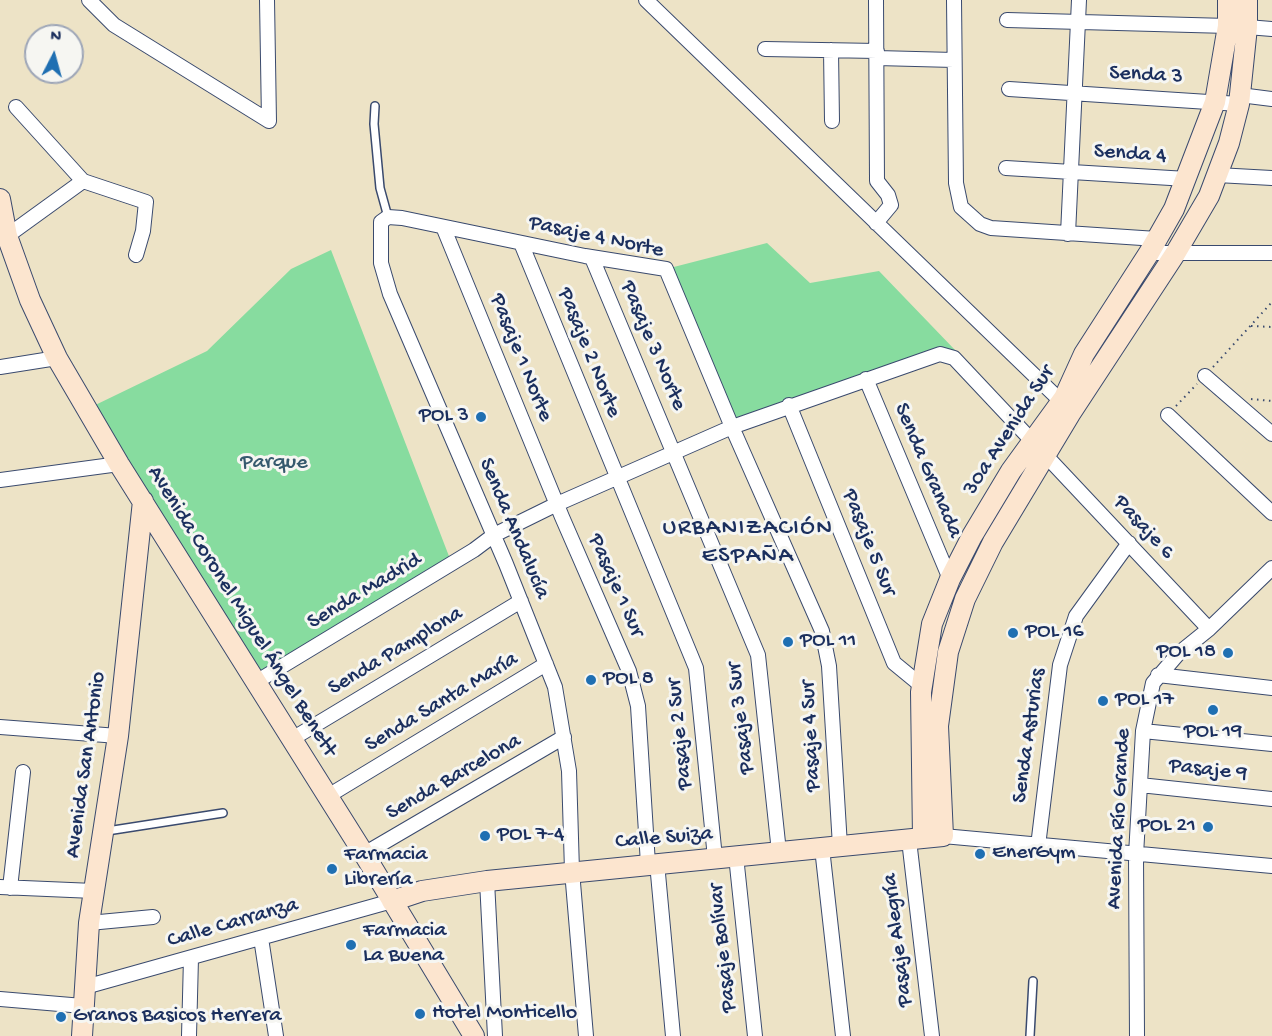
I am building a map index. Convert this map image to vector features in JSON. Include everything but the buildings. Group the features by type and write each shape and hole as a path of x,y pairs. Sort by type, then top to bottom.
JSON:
{"street":[{"path":"89,0 114,25 269,121 267,0"},
{"path":"645,0 1067,406"},
{"path":"876,0 878,181 888,195 891,205 876,223"},
{"path":"954,0 956,183 961,207 980,224 991,228 1068,234 1153,246 1175,254 1272,253"},
{"path":"1068,234 1079,0"},
{"name":"30a Avenida Sur","path":"943,836 938,726 948,652 965,599 1039,448 1175,254 1209,196 1240,100 1238,27 1228,0"},
{"name":"30a Avenida Sur","path":"1067,406 1084,354 1153,246 1187,179 1215,102 1247,0"},
{"path":"1007,21 1272,29"},
{"path":"765,49 831,50 954,60"},
{"path":"831,50 832,121"},
{"name":"Senda 3","path":"1009,89 1215,102 1272,99"},
{"path":"16,107 82,182 146,202 143,231 136,255"},
{"name":"Senda 4","path":"1006,168 1187,179"},
{"path":"1217,175 1272,178"},
{"path":"7,236 82,182"},
{"name":"Avenida Coronel Miguel Ángel Benett","path":"0,199 7,236 30,300 57,358 120,464 364,854 470,1034"},
{"name":"Pasaje 4 Norte","path":"388,217 592,258 666,269 732,427"},
{"name":"Senda Andalucía","path":"388,217 381,222 379,240 381,263 390,294 494,535 555,687 564,737 571,811 572,871 586,1036"},
{"name":"Pasaje 1 Norte","path":"444,229 557,504"},
{"name":"Pasaje 2 Norte","path":"521,243 616,478"},
{"name":"Pasaje 3 Norte","path":"592,258 674,451"},
{"name":"Pasaje 6","path":"866,379 940,354 948,354 1209,629"},
{"path":"0,367 57,358"},
{"path":"1205,376 1272,434"},
{"name":"Senda Madrid","path":"256,682 474,550 494,535 674,451 789,405 866,379"},
{"name":"Senda Granada","path":"866,379 950,579"},
{"name":"Pasaje 5 Sur","path":"789,405 894,663 922,686"},
{"path":"1168,415 1272,513"},
{"name":"Pasaje 4 Sur","path":"732,427 822,631 829,666 831,847 843,1036"},
{"name":"30a Avenida Sur","path":"916,839 922,686 926,652 937,612 950,579 972,536 1011,471 1039,448"},
{"name":"Pasaje 3 Sur","path":"674,451 758,655 779,852"},
{"path":"0,480 120,464"},
{"name":"Pasaje 2 Sur","path":"616,478 696,668 715,858"},
{"name":"Avenida San Antonio","path":"82,1036 89,923 118,736 143,501"},
{"name":"Pasaje 1 Sur","path":"557,504 629,671 638,706 652,864 673,1036"},
{"name":"Senda Asturias","path":"1038,846 1060,665 1076,616 1129,543"},
{"name":"Avenida Río Grande","path":"1137,1036 1136,855 1143,730 1153,683 1178,654 1209,629 1272,568"},
{"name":"Senda Pamplona","path":"292,739 521,601"},
{"path":"937,612 958,621"},
{"name":"Senda Santa María","path":"328,796 546,664"},
{"path":"1158,675 1272,688"},
{"path":"0,727 118,736"},
{"path":"1143,730 1272,744"},
{"name":"Senda Barcelona","path":"364,854 564,737"},
{"path":"24,772 5,887 94,891"},
{"name":"Pasaje 9","path":"1140,785 1272,799"},
{"path":"943,836 1272,866"},
{"name":"Calle Suiza","path":"392,901 422,891 572,871 943,836"},
{"name":"Pasaje Alegría","path":"916,839 932,1036"},
{"name":"Pasaje Bolívar","path":"736,856 755,1036"},
{"path":"488,881 495,1036"},
{"name":"Calle Carranza","path":"84,996 191,958 392,901"},
{"path":"89,923 153,917"},
{"path":"261,938 276,1036"},
{"path":"189,1036 191,958"},
{"path":"0,999 84,996"}],"lane":[{"path":"375,106 374,124 380,188 388,217"},
{"path":"103,832 223,813"},
{"path":"1030,1036 1033,981"}],"path":[{"path":"1168,415 1272,302"},
{"path":"1251,326 1272,327"}],"green space":[{"path":"767,243 810,283 879,271 955,350 731,424 666,269"},
{"name":"Parque","path":"331,250 452,564 256,682 87,409 207,351 291,269"}],"place":[{"name":"POL 3","path":"481,417"},
{"name":"POL 16","path":"1013,633"},
{"name":"POL 11","path":"788,642"},
{"name":"POL 18","path":"1228,653"},
{"name":"POL 8","path":"591,680"},
{"name":"POL 17","path":"1103,701"},
{"name":"POL 19","path":"1213,710"},
{"name":"POL 21","path":"1208,827"},
{"name":"POL 7-4","path":"485,836"},
{"name":"EnerGym","path":"980,854"},
{"name":"Farmacia Librería","path":"332,869"},
{"name":"Farmacia La Buena","path":"351,945"},
{"name":"Hotel Monticello","path":"420,1014"},
{"name":"Granos Basicos Herrera","path":"61,1017"}],"district":[{"name":"URBANIZACIÓN ESPAÑA","path":"748,543"}]}
